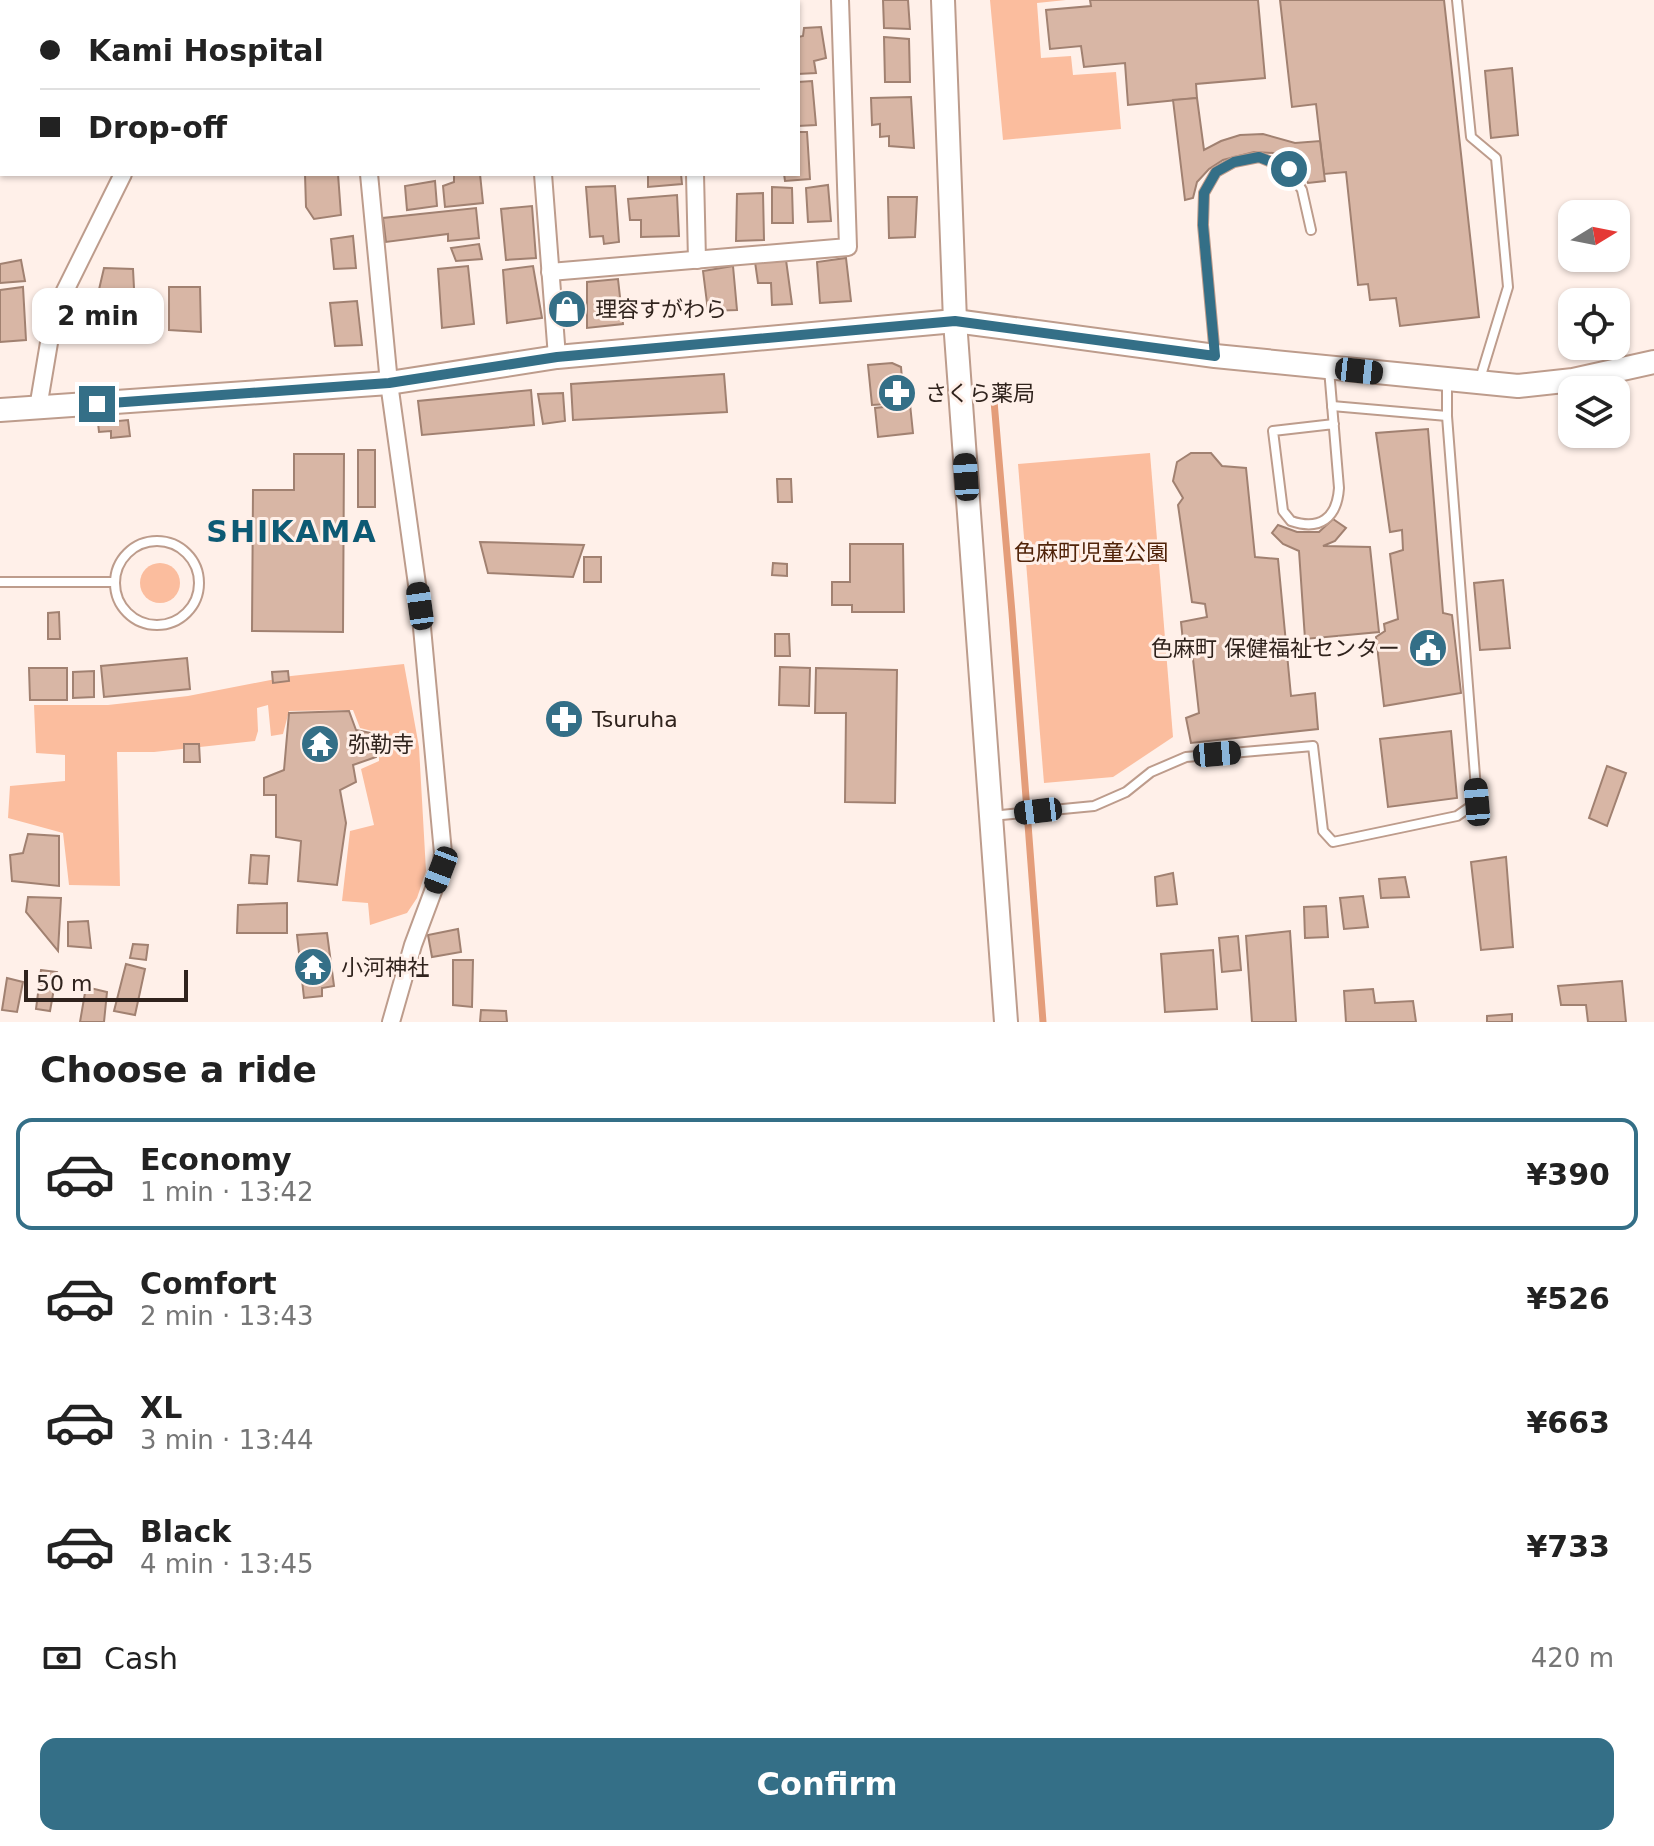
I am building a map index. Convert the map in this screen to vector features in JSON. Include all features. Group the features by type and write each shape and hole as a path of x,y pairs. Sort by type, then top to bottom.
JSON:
{"street":[{"path":"550,272 848,247 840,0"},
{"path":"943,0 955,321 1006,1022"},
{"path":"38,408 54,313 122,176"},
{"path":"369,176 389,383 420,606 443,853 441,870 413,945 391,1022"},
{"path":"543,176 557,357"},
{"path":"695,176 697,260"},
{"path":"0,410 389,383 557,357 955,321 1215,356 1518,386 1573,380 1654,362"}],"lane":[{"path":"1457,0 1471,137 1496,158 1508,287 1479,383"},
{"path":"1215,356 1203,225 1204,193 1216,172 1234,162 1259,157 1289,169 1302,190 1311,230"},
{"path":"1329,368 1334,424 1339,488 1337,507 1327,518 1314,525 1291,521 1283,511 1273,431 1334,424"},
{"path":"990,816 1094,806 1126,792 1151,772 1186,757 1313,746 1323,831 1333,842 1457,816 1477,802 1447,416 1447,380"},
{"path":"1332,406 1447,416"},
{"path":"156,540 169,542 191,557 199,585 196,599 177,620 163,625 148,625 123,610 116,597 114,582 122,557 143,542 156,540"},
{"path":"0,582 114,582"}],"green space":[{"path":"990,0 1066,0 1037,3 1041,58 1071,56 1073,75 1116,72 1121,129 1003,140"},
{"name":"色麻町児童公園","path":"1150,453 1173,737 1113,777 1044,783 1018,464"},
{"path":"160,563 174,569 180,583 174,597 160,603 146,597 140,583 146,569"},
{"path":"404,664 419,747 426,871 417,898 407,913 370,925 368,903 342,901 350,831 374,825 361,769 379,761 380,733 360,728 353,710 289,711 283,734 271,736 268,705 257,708 255,741 154,752 117,752 120,886 69,885 63,833 8,818 10,786 65,781 65,755 36,753 34,705 108,705 188,696 291,676"}],"building":[{"path":"883,0 908,0 910,29 884,28"},
{"path":"1090,0 1258,0 1265,78 1196,84 1197,98 1128,105 1125,63 1084,67 1081,46 1050,49 1046,10 1091,6"},
{"path":"1280,0 1444,0 1479,317 1400,326 1396,298 1370,300 1368,284 1358,285 1346,172 1324,174 1316,104 1292,107"},
{"path":"821,27 826,58 814,61 816,73 800,74 800,37 803,36 804,28"},
{"path":"884,37 909,39 910,82 885,82"},
{"path":"1512,68 1518,135 1491,138 1485,71"},
{"path":"812,81 816,125 800,126 800,82"},
{"path":"911,97 914,148 889,146 889,136 880,137 880,124 872,125 871,98"},
{"path":"1197,98 1204,150 1240,135 1263,134 1295,143 1320,141 1325,181 1308,183 1303,172 1291,161 1273,153 1254,152 1223,160 1209,169 1197,182 1193,198 1185,200 1173,100"},
{"path":"800,132 807,132 810,179 785,181 784,176 800,176"},
{"path":"305,176 338,176 341,215 314,219 306,207"},
{"path":"454,176 480,176 483,203 445,207 443,186 454,182"},
{"path":"648,176 681,176 682,184 648,187"},
{"path":"435,181 437,206 407,210 405,186"},
{"path":"828,185 831,221 808,222 806,188"},
{"path":"615,186 619,242 604,244 603,236 590,237 586,187"},
{"path":"772,187 792,188 793,223 772,223"},
{"path":"763,193 764,240 736,241 737,194"},
{"path":"677,195 679,236 641,237 641,220 630,220 628,199"},
{"path":"888,197 917,197 915,237 889,238"},
{"path":"532,206 536,258 506,260 501,209"},
{"path":"476,208 479,238 448,241 448,234 386,242 383,218"},
{"path":"353,236 356,268 334,269 331,239"},
{"path":"479,244 482,259 456,261 451,248"},
{"path":"846,258 851,301 820,303 817,262"},
{"path":"21,260 25,281 0,283 0,264"},
{"path":"786,260 792,304 772,305 771,283 758,283 755,262"},
{"path":"468,266 474,324 442,328 438,269"},
{"path":"533,266 542,318 507,323 503,270"},
{"path":"733,266 737,310 708,311 703,271"},
{"path":"104,268 133,269 136,327 102,326 97,298"},
{"path":"618,279 623,324 587,328 587,282"},
{"path":"23,287 26,340 0,342 0,290"},
{"path":"169,287 200,287 201,332 169,330"},
{"path":"357,301 362,345 335,346 330,303"},
{"path":"892,363 901,367 904,403 872,405 868,365"},
{"path":"724,374 727,412 573,420 571,384"},
{"path":"531,390 534,425 422,435 418,401"},
{"path":"563,393 565,421 543,424 538,394"},
{"path":"910,404 913,433 878,437 875,408"},
{"path":"128,420 130,436 111,438 111,431 99,432 98,423"},
{"path":"1428,429 1443,613 1452,615 1461,693 1384,706 1376,637 1385,631 1384,624 1398,619 1390,554 1403,550 1402,530 1390,532 1376,433"},
{"path":"358,450 375,450 375,507 358,507"},
{"path":"1191,453 1211,453 1222,466 1246,468 1255,557 1278,559 1291,696 1315,693 1318,729 1191,743 1186,718 1199,713 1192,650 1184,651 1181,622 1207,617 1205,604 1192,602 1178,505 1183,498 1173,481 1177,462"},
{"path":"294,454 344,454 343,632 252,631 253,490 294,490"},
{"path":"777,479 791,479 792,502 778,502"},
{"path":"1333,519 1346,528 1335,541 1323,546 1370,547 1379,632 1305,639 1299,551 1283,544 1272,533 1278,525 1297,532 1319,532"},
{"path":"480,542 584,545 573,577 488,573"},
{"path":"850,544 903,544 904,612 852,612 852,605 832,605 832,582 850,582"},
{"path":"584,557 601,557 601,582 584,582"},
{"path":"773,563 787,564 787,576 772,575"},
{"path":"1503,580 1510,648 1480,650 1474,583"},
{"path":"59,612 60,639 48,639 48,613"},
{"path":"775,634 789,634 790,656 775,656"},
{"path":"187,658 190,689 104,697 101,666"},
{"path":"780,667 810,668 809,706 779,705"},
{"path":"29,668 67,668 67,700 30,700"},
{"path":"816,668 897,670 895,803 845,802 846,713 815,713"},
{"path":"94,671 94,697 73,698 73,672"},
{"path":"288,671 289,681 273,683 272,672"},
{"path":"349,711 356,730 376,734 376,757 353,765 356,782 340,790 346,823 337,885 298,881 301,841 276,837 276,795 264,795 264,778 284,770 289,713"},
{"path":"1451,731 1457,798 1388,807 1380,739"},
{"path":"184,744 199,744 200,762 184,762"},
{"path":"1607,766 1626,773 1607,826 1589,818"},
{"path":"28,834 59,836 59,886 12,881 10,855 23,853"},
{"path":"251,855 269,856 267,884 249,883"},
{"path":"1506,857 1513,947 1481,950 1471,862"},
{"path":"1173,873 1177,904 1157,906 1155,877"},
{"path":"1405,877 1409,897 1381,898 1379,879"},
{"path":"1363,896 1368,927 1344,929 1340,898"},
{"path":"28,897 61,898 58,951 26,912"},
{"path":"287,903 287,933 237,933 238,905"},
{"path":"1326,906 1328,937 1305,938 1304,907"},
{"path":"88,921 91,948 68,946 68,922"},
{"path":"458,929 461,952 432,957 428,935"},
{"path":"1290,931 1296,1022 1252,1022 1246,936"},
{"path":"327,933 334,986 322,988 322,996 304,998 297,935"},
{"path":"1238,936 1241,970 1222,972 1219,938"},
{"path":"133,944 148,945 146,960 130,958"},
{"path":"1213,950 1217,1009 1165,1012 1161,954"},
{"path":"453,960 473,960 472,1007 453,1005"},
{"path":"126,964 145,969 135,1015 114,1011"},
{"path":"41,970 57,972 50,1011 36,1009"},
{"path":"7,978 23,982 17,1012 2,1010"},
{"path":"1622,981 1626,1022 1588,1022 1586,1005 1561,1005 1558,986"},
{"path":"86,987 107,992 104,1022 80,1022"},
{"path":"1373,989 1375,1003 1413,1001 1416,1022 1346,1022 1344,991"},
{"path":"481,1010 506,1011 507,1022 480,1022"},
{"path":"1512,1014 1512,1022 1487,1022 1487,1016"}],"waterway":[{"path":"994,401 1043,1022"}],"place":[{"name":"理容すがわら","path":"567,309"},
{"name":"さくら薬局","path":"897,393"},
{"name":"色麻町 保健福祉センター","path":"1428,648"},
{"name":"Tsuruha","path":"564,719"},
{"name":"弥勒寺","path":"320,744"},
{"name":"小河神社","path":"313,967"}],"district":[{"name":"SHIKAMA","path":"292,532"}],"route":[{"path":"97,404 389,383 557,357 955,321 1215,356 1203,225 1204,193 1216,172 1234,162 1259,157 1289,169"}]}
